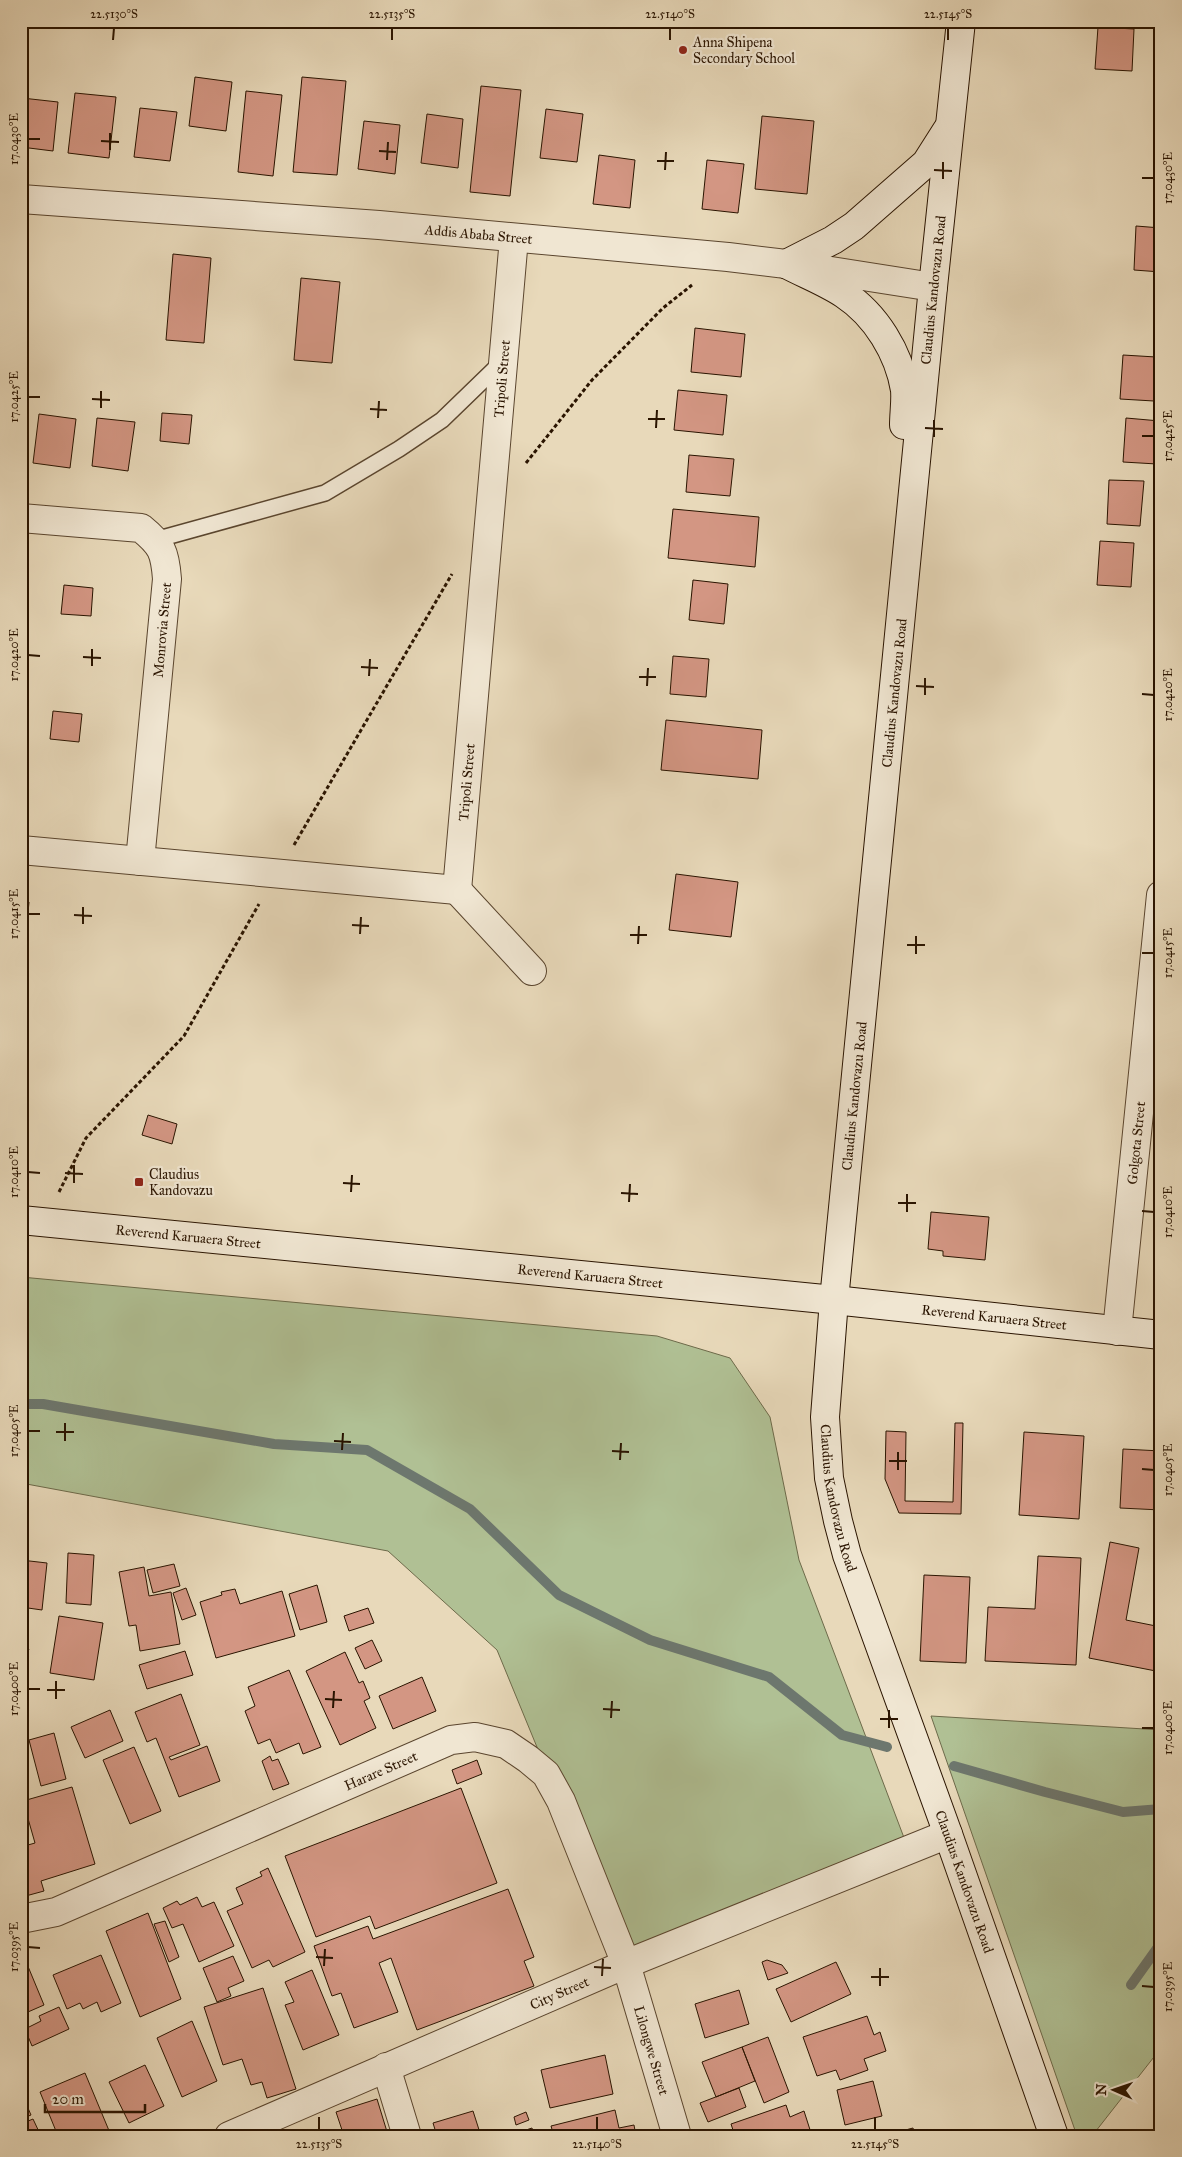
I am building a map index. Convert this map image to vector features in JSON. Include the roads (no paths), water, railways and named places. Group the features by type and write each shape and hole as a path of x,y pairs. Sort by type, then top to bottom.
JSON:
{"street":[{"name":"Claudius Kandovazu Road","path":"961,21 952,122 933,286 834,1300 825,1417 828,1478 847,1555 948,1834 1054,2136"},
{"path":"786,264 847,231 912,177 926,163 952,122"},
{"name":"Addis Ababa Street","path":"21,199 379,225 728,257 933,286"},
{"name":"Tripoli Street","path":"457,890 514,238"},
{"path":"786,264 844,294 866,313 889,344 899,363 905,392 901,624"},
{"path":"21,518 142,528 156,540"},
{"name":"Monrovia Street","path":"140,861 168,579 166,557 156,540"},
{"path":"21,850 457,890 532,971"},
{"name":"Golgota Street","path":"1117,1331 1161,895"},
{"name":"Reverend Karuaera Street","path":"33,1221 834,1300 1161,1335"},
{"name":"Harare Street","path":"21,1919 56,1912 451,1740 475,1737 506,1744 546,1774 561,1801 626,1964"},
{"name":"City Street","path":"229,2136 626,1964 948,1834"},
{"name":"Lilongwe Street","path":"626,1964 677,2136"},
{"path":"386,2067 407,2136"}],"lane":[{"path":"156,540 324,493 399,449 442,420 503,361"}],"waterway":[{"path":"21,1404 43,1404 274,1444 367,1450 470,1509 559,1595 650,1640 769,1677 842,1735 887,1747"},
{"path":"954,1766 1123,1812 1161,1809"},
{"path":"1131,1985 1161,1943"}],"place":[{"name":"Anna Shipena Secondary School","path":"683,50"},
{"name":"Claudius Kandovazu","path":"139,1182"}]}
